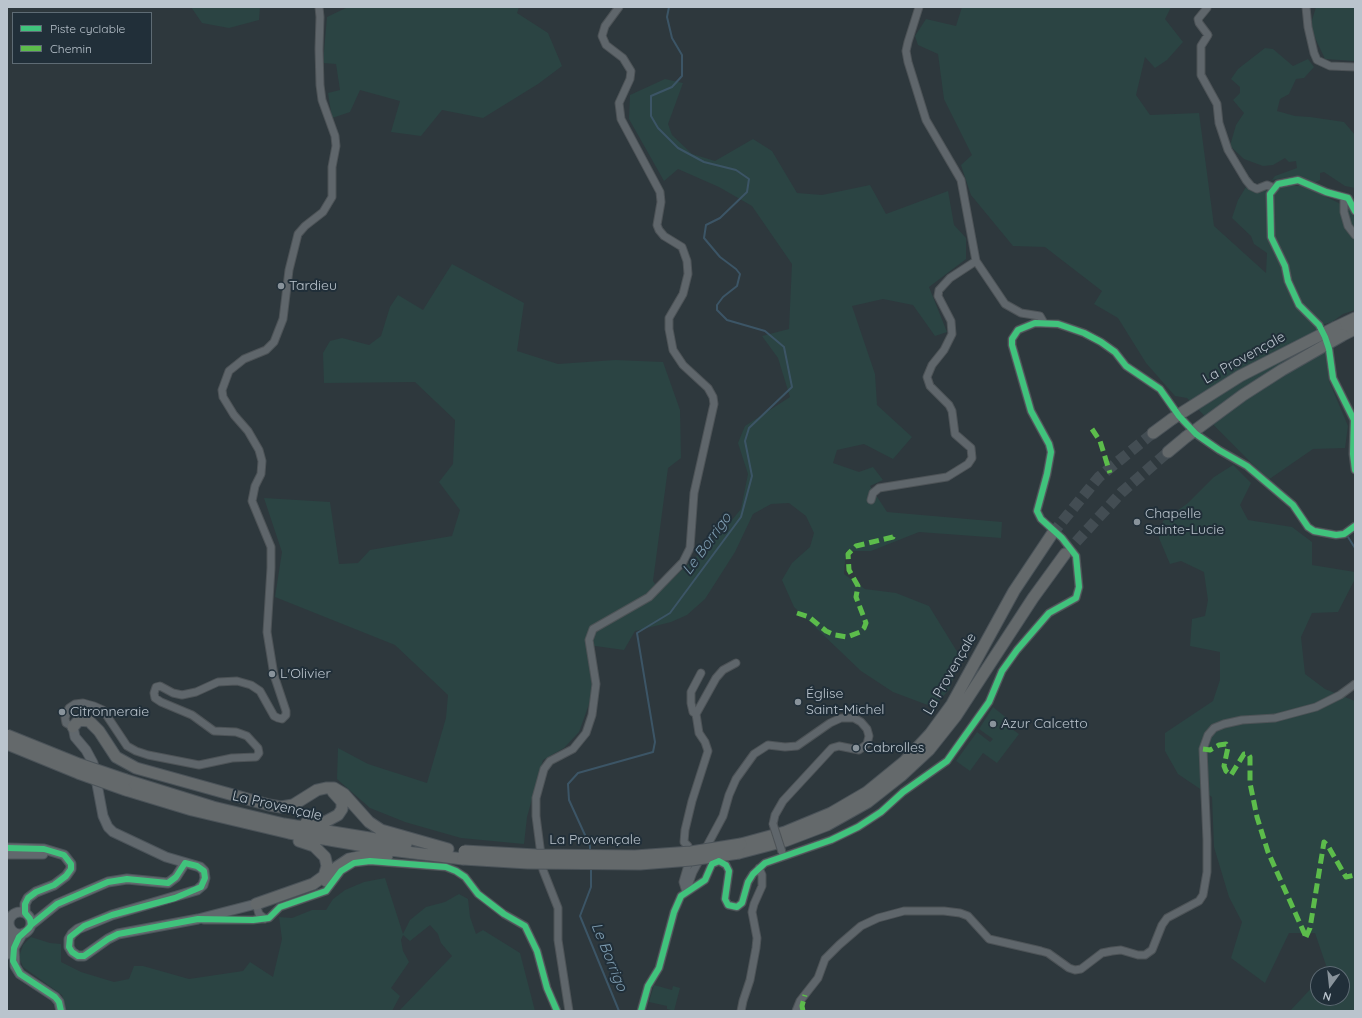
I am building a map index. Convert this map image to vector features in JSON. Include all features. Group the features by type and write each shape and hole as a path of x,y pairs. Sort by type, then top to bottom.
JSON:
{"highway":[{"name":"La Provençale","path":"1168,452 1243,395 1340,331 1355,318"},
{"name":"La Provençale","path":"1153,433 1228,383 1340,331 1355,329"},
{"name":"La Provençale","path":"740,849 831,813 866,792 905,761 930,734 952,704 1014,591 1052,534"},
{"name":"La Provençale","path":"7,735 126,785 219,817 325,840 528,863 640,864 691,860 786,841 827,825 868,802 901,776 929,750 956,716 1034,598 1066,554"},
{"path":"73,727 79,720 89,721 99,731 116,757 136,768 269,805 285,807 293,805 320,789 330,788 342,792 369,822 380,830 445,853"},
{"name":"La Provençale","path":"7,744 78,773 126,785 265,819 445,853"},
{"path":"265,819 316,823 334,819 342,809 341,800 334,792 320,789"},
{"path":"219,817 311,845 321,852 326,859 326,871 317,882 251,905"},
{"path":"251,905 299,895 319,888 339,865 356,857 445,853"}],"main road":[{"path":"73,727 75,737 86,750 92,763 103,816 108,827 113,832 144,847 202,869 205,878 202,887 175,898 112,915 84,926 72,934 69,947 76,955 84,956 108,939 118,934 198,919 251,905"},
{"path":"7,848 37,848 55,852 64,855 71,864 69,873 62,879 54,885 32,894 26,904 25,917 29,928 23,933 14,948 15,966 20,974 46,991 59,1002 61,1011"},
{"path":"7,854 43,854 55,852"},
{"path":"46,991 39,990 17,978 10,968 8,961 12,929 11,918 42,917 57,904 114,880 135,879 168,883 176,877 185,862"},
{"path":"12,929 17,933 23,933"}],"street":[{"path":"73,727 66,723 65,718 69,708 75,704 83,703 94,706 103,710 127,746 148,755 199,765 232,758 256,757 259,753 258,748 247,736 236,732 214,731 192,715 161,702 155,698 154,693 156,687 160,686 173,693 182,694 196,692 218,682 237,681 251,685 260,691 274,716 282,718 286,715 269,654 268,632 271,547 252,501 255,486 260,474 262,461 259,450 248,431 234,415 223,397 222,390 229,371 244,359 266,350 274,342 283,319 289,270 298,234 305,226 324,212 332,196 332,167 336,146 335,136 322,100 320,85 319,7"},
{"path":"569,1011 558,940 558,908 543,870 536,816 536,798 544,769 550,762 573,749 586,733 592,715 596,684 589,640 593,629 649,597 683,562 690,548 694,493 714,404 713,397 708,388 683,365 673,350 669,329 669,318 683,294 688,274 687,261 682,247 664,236 659,230 657,225 661,202 660,192 621,119 619,103 630,79 631,71 623,58 606,44 602,36 605,26 619,7"},
{"path":"919,7 908,42 908,62 926,120 961,180 976,261 1005,304 1021,313 1040,316 1044,323"},
{"path":"1306,7 1308,27 1317,60 1330,66 1355,66"},
{"path":"1207,8 1198,19 1199,23 1208,35 1201,46 1201,75 1217,104 1219,123 1228,150 1240,172 1252,186 1257,189 1267,185 1274,188"},
{"path":"1355,211 1352,202 1344,197 1326,192 1298,180 1278,184 1274,188 1269,199 1271,237 1285,266 1288,281 1299,305 1319,325 1329,348 1333,378 1354,420 1353,454 1355,470"},
{"path":"1344,197 1344,212 1348,226 1355,235"},
{"path":"871,500 873,493 879,488 947,477 968,464 972,458 971,448 955,434 952,411 930,386 927,378 932,365 944,350 952,334 952,321 938,296 939,290 950,278 976,261"},
{"path":"641,1011 648,986 659,968 674,912 681,896 705,880 712,864 723,862 726,865 729,871 726,903 737,907 742,903 748,882 759,868 765,864 783,854 832,840 865,823 881,812 909,788 947,761 987,706 1005,666 1017,650 1045,617 1056,608 1071,602 1077,595 1079,575 1076,556 1062,538 1041,519 1037,511 1051,452 1049,444 1031,411 1012,345 1012,339 1018,330 1029,325 1044,323 1058,324 1084,333 1109,347 1126,366 1160,389 1179,416 1196,434 1219,450 1247,466 1293,506 1308,527 1314,531 1336,535 1344,534 1355,526"},
{"path":"696,714 716,678 723,670 736,662"},
{"path":"688,890 683,882 688,865 688,846 684,842 692,801 708,751 706,742 699,733 696,714 693,712 691,703 692,692 701,673"},
{"path":"796,1011 800,1001 818,978 825,959 839,945 861,926 904,911 944,911 960,913 972,920 989,939 1048,953 1070,968 1076,970 1081,969 1102,953 1121,950 1138,955 1145,954 1152,950 1162,925 1167,918 1199,901 1203,895 1207,872 1207,840 1202,757 1205,742 1214,728 1224,724 1293,714 1316,707 1340,696 1355,684"},
{"path":"688,890 693,872 723,816 729,795 736,779 754,754 768,745 785,747 797,746 830,723 841,718 854,718 861,722 867,729 869,736 867,744 859,750 840,746 832,748 783,801 774,815 773,824 783,854"},
{"path":"198,919 265,919 272,916 280,907 326,891 341,871 354,863 370,861 446,867 460,874 483,898 504,914 525,926 537,951 547,988 557,1011"},
{"path":"742,1011 756,948 757,938 752,912 762,886 762,875 759,868"},
{"path":"251,905 265,919"},
{"path":"251,905 248,915 253,920"}],"green space":[{"path":"191,7 260,7 259,20 229,28 202,23"},
{"path":"348,7 519,7 517,13 548,33 562,66 538,84 483,118 442,110 421,136 391,132 400,101 360,90 350,112 332,118 328,93 340,90 336,64 323,63 327,17"},
{"path":"962,7 1171,7 1165,19 1183,42 1167,60 1155,68 1145,57 1136,95 1150,115 1199,113 1214,226 1266,273 1267,253 1254,244 1251,236 1232,218 1238,200 1246,187 1264,190 1286,186 1304,186 1349,208 1355,217 1355,310 1343,314 1332,322 1321,325 1329,381 1348,426 1345,448 1313,449 1268,480 1187,398 1175,396 1146,363 1118,318 1094,304 1102,291 1045,247 1013,246 971,195 961,165 972,155 944,99 938,54 918,45 915,36 926,19 956,26"},
{"path":"1316,7 1355,7 1355,61 1325,59 1310,27"},
{"path":"1265,48 1273,49 1293,66 1308,59 1314,67 1304,78 1296,79 1289,94 1280,99 1277,111 1295,116 1344,122 1355,135 1355,188 1345,186 1324,172 1320,173 1320,180 1314,183 1295,176 1272,180 1275,176 1297,168 1296,161 1289,162 1285,158 1273,165 1263,166 1244,159 1230,146 1236,125 1244,113 1233,100 1240,93 1240,87 1231,79 1238,69"},
{"path":"665,79 683,83 668,124 672,135 692,154 715,161 753,139 772,151 797,193 822,195 870,185 886,214 948,191 954,225 966,238 966,259 929,287 947,332 935,336 913,305 883,299 852,306 875,374 877,405 912,437 893,459 864,444 837,450 833,463 859,472 873,467 883,480 870,486 887,512 1002,522 1001,538 919,532 871,551 846,551 844,574 865,589 896,593 929,606 961,658 949,690 933,707 893,692 861,671 794,607 782,580 792,563 810,547 814,533 806,516 789,503 771,504 753,514 735,552 705,599 687,615 671,622 635,631 624,650 588,645 593,693 579,732 564,748 543,760 527,817 524,844 461,838 405,822 370,808 337,779 338,748 368,764 427,783 446,718 448,695 395,645 275,597 282,552 264,498 330,502 339,564 358,563 370,550 452,536 460,510 439,482 453,464 455,420 415,382 324,383 323,353 330,341 342,338 369,345 381,336 390,307 398,295 423,310 452,264 524,303 517,351 558,364 615,360 663,362 680,410 681,458 668,468 653,581 660,591 723,531 741,509 748,474 738,443 745,426 790,397 778,358 762,336 789,329 792,264 752,206 719,187 678,169 664,181 629,119 630,95"},
{"path":"1233,465 1251,483 1240,505 1248,520 1292,527 1312,542 1312,565 1355,572 1355,579 1338,612 1312,613 1301,637 1305,674 1325,689 1355,701 1355,1011 1290,1011 1310,990 1310,1006 1350,1006 1350,966 1326,966 1315,933 1289,933 1265,983 1231,958 1242,922 1229,897 1214,847 1212,797 1178,774 1165,751 1165,733 1213,701 1220,680 1220,652 1190,646 1192,619 1205,616 1208,600 1204,572 1181,561 1170,564 1159,538 1163,521 1188,503 1214,477"},
{"path":"993,707 1008,719 1005,724 1019,734 997,763 983,753 970,771 956,761 977,732 990,742 993,739 979,729"},
{"path":"385,878 403,934 410,920 426,907 445,902 459,894 468,899 470,917 476,934 483,930 520,953 535,1011 399,1011 452,956 441,943 438,934 430,925 410,941 403,935 401,940 403,951 409,962 391,988 400,996 392,1011 67,1011 62,995 23,967 19,957 23,945 31,937 50,943 61,944 61,962 81,972 114,982 129,979 134,966 143,966 189,979 243,971 250,962 273,977 282,939 279,917 292,918 312,910 326,910 333,899 345,890 364,882"},
{"path":"654,985 672,990 673,986 680,988 674,1011 667,1009 667,1006 649,1002"}],"waterway":[{"name":"Le Borrigo","path":"590,851 590,846 569,800 568,784 578,773 653,752 655,742 637,633 670,613 741,517 752,476 745,441 749,428 792,387 784,347 765,331 727,320 717,310 717,305 723,297 737,286 740,274 736,269 720,257 704,238 706,225 720,218 747,192 749,179 736,170 704,162 678,148 658,128 651,116 651,96 672,87 682,76 682,55 672,38 667,17 669,7"},
{"path":"1348,537 1355,548"},
{"name":"Le Borrigo","path":"591,868 591,887 580,916 619,1011"}],"tunnel":[{"path":"1052,534 1099,477 1153,433"},
{"path":"1065,554 1122,492 1168,452"}],"marked path":[{"path":"1092,429 1100,441 1110,473"},
{"path":"797,613 809,617 826,631 835,635 847,637 860,632 866,623 856,597 858,586 849,570 848,554 856,546 893,537 895,532"},
{"path":"1203,749 1210,750 1219,745 1226,744 1228,747 1224,766 1226,771 1231,775 1244,754 1248,754 1250,757 1250,783 1257,817 1268,852 1306,937"},
{"path":"1306,937 1310,928 1324,842 1328,846 1346,877 1355,875"},
{"path":"803,1011 802,1006 805,995"}],"cycle path":[{"path":"1355,211 1348,198 1326,192 1298,180 1278,184 1270,194 1271,237 1285,266 1288,281 1299,305 1319,325 1325,337 1329,349 1333,378 1354,420 1353,454 1355,470"},
{"path":"641,1011 648,986 659,968 674,912 681,896 705,880 712,864 719,861 726,865 729,871 725,899 728,905 737,907 742,903 748,882 753,874 765,863 831,840 858,827 881,812 903,792 947,761 989,702 1002,671 1017,650 1049,613 1076,598 1079,587 1076,556 1062,538 1041,519 1037,511 1051,452 1049,444 1031,411 1012,345 1012,339 1018,330 1035,323 1058,324 1084,333 1101,342 1115,352 1126,366 1160,389 1179,416 1196,434 1219,450 1247,466 1293,505 1308,527 1314,531 1336,535 1344,534 1355,526"},
{"path":"7,848 44,849 64,855 71,864 71,869 66,876 54,885 36,892 28,898 25,904 25,913 30,919 31,925 19,937 14,948 13,961 20,974 55,997 59,1002 61,1011"},
{"path":"31,925 57,904 108,882 127,879 168,883 176,877 185,863 197,866 204,871 205,878 201,887 175,898 112,915 84,926 70,937 69,947 72,952 78,956 84,956 108,939 118,934 198,919 253,920 269,918 280,907 326,891 341,871 354,863 370,861 446,867 465,877 478,894 504,914 525,926 537,951 547,988 557,1011"}],"place":[{"name":"Tardieu","path":"281,286"},
{"name":"Chapelle Sainte-Lucie","path":"1137,522"},
{"name":"L'Olivier","path":"272,674"},
{"name":"Église Saint-Michel","path":"798,702"},
{"name":"Citronneraie","path":"62,712"},
{"name":"Azur Calcetto","path":"993,724"},
{"name":"Cabrolles","path":"856,748"}]}
